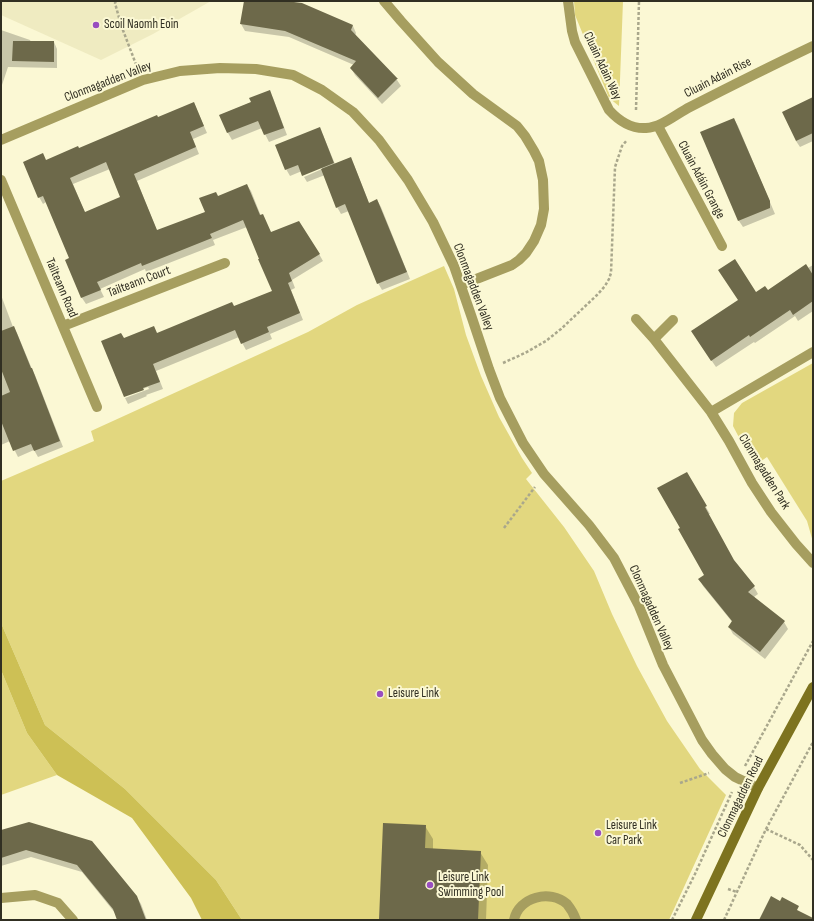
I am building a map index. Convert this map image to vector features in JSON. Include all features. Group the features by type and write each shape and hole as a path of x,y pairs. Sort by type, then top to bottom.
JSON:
{"street":[{"path":"384,1 438,62 473,94 517,126 534,151 540,166 543,180 544,209 541,225 534,241 526,253 512,265 460,285"},
{"name":"Cluain Adain Way","path":"568,1 575,42 609,110 617,119 635,128"},
{"name":"Cluain Adain Rise","path":"635,128 658,126 684,110 813,46"},
{"name":"Clonmagadden Valley","path":"1,140 143,80 180,71 220,68 256,69 293,75 322,90 353,112 379,140 408,180 433,222 454,266 500,398 522,443 544,474 589,525 614,558 639,606 663,665 699,733 712,754 725,769 758,788"},
{"name":"Cluain Adáin Grange","path":"658,126 722,246"},
{"name":"Tailteann Road","path":"1,180 97,407"},
{"name":"Tailteann Court","path":"63,326 225,263"},
{"name":"Clonmagadden Park","path":"636,319 654,339 710,412 729,441 752,483 767,506 796,544 813,563"},
{"path":"654,339 673,320"},
{"path":"710,412 813,352"},
{"name":"Clonmagadden Road","path":"696,920 758,788 813,687"},
{"path":"1,898 35,895 58,903 73,920"},
{"path":"514,920 520,908 528,901 538,897 548,896 558,898 566,904 572,911 576,920"}],"path":[{"path":"116,1 115,3 121,25 143,80"},
{"path":"489,369 546,342 605,286 609,279 611,273 616,167 622,146 634,132 635,128 639,1"},
{"path":"504,528 544,474"},
{"path":"724,920 766,829 813,742"},
{"path":"680,783 704,774 725,769"},
{"path":"766,829 800,845 813,860"}],"shaded area":[{"name":"Scoil Naomh Eoin","path":"1,1 211,1 153,34 101,60 1,15"},
{"path":"574,1 623,1 619,106 609,98 575,15"},
{"path":"444,266 454,289 466,335 481,376 499,417 532,473 526,479 564,527 594,571 612,614 637,666 667,721 700,769 726,795 669,920 242,920 216,880 125,789 45,725 1,623 1,481 94,441 91,431 308,332 357,305"},
{"path":"813,363 813,542 807,521 767,457 754,466 733,426 734,413 742,403"},
{"path":"1,623 45,725 125,789 216,880 242,920 202,920 191,898 132,818 57,775 27,733 1,670"},
{"path":"1,670 27,733 57,775 1,795"}],"building":[{"path":"244,1 286,1 302,3 353,25 351,30 398,79 378,98 350,68 356,61 285,31 240,24"},
{"path":"13,41 54,41 54,62 12,61"},
{"path":"270,90 284,128 264,135 258,121 227,133 219,115 251,102 249,98"},
{"path":"813,97 813,133 796,141 782,112"},
{"path":"194,102 204,126 190,132 196,147 134,174 157,230 205,212 199,198 216,192 218,196 247,184 260,215 263,214 271,232 299,221 320,254 289,273 292,281 288,283 300,313 267,327 269,332 241,344 235,330 153,364 160,382 143,388 144,390 124,397 101,341 121,333 124,338 154,326 157,333 232,302 234,306 272,291 243,220 210,234 212,238 142,266 141,263 97,282 101,290 81,298 65,260 69,258 43,196 38,198 23,162 43,153 46,160 78,146 79,148 157,115 158,117","holes":["106,162 120,197 85,212 70,178"]},
{"path":"734,118 770,201 770,208 738,221 700,132"},
{"path":"320,127 334,163 302,176 298,165 285,170 275,145"},
{"path":"351,157 369,203 377,199 407,272 377,284 345,204 336,208 321,169"},
{"path":"735,259 756,292 765,286 768,290 806,264 813,275 813,301 793,315 790,310 750,337 749,335 711,361 691,331 738,300 718,270"},
{"path":"14,326 60,441 34,451 31,444 13,451 1,421 1,396 10,392 1,369 1,331"},
{"path":"687,472 707,506 705,507 734,560 755,586 748,592 785,621 760,652 728,627 732,621 698,579 704,575 678,529 680,528 657,488"},
{"path":"29,822 92,841 137,896 146,920 117,920 113,909 77,865 26,850 1,858 1,830"},
{"name":"Leisure Link Swimming Pool","path":"383,823 426,825 425,848 481,851 478,920 379,920"},
{"path":"771,896 780,901 782,897 799,906 797,910 813,918 813,920 759,920"}],"place":[{"name":"Scoil Naomh Eoin","path":"96,25"},
{"name":"Leisure Link","path":"380,694"},
{"name":"Leisure Link Car Park","path":"598,833"},
{"name":"Leisure Link Swimming Pool","path":"430,885"}]}
